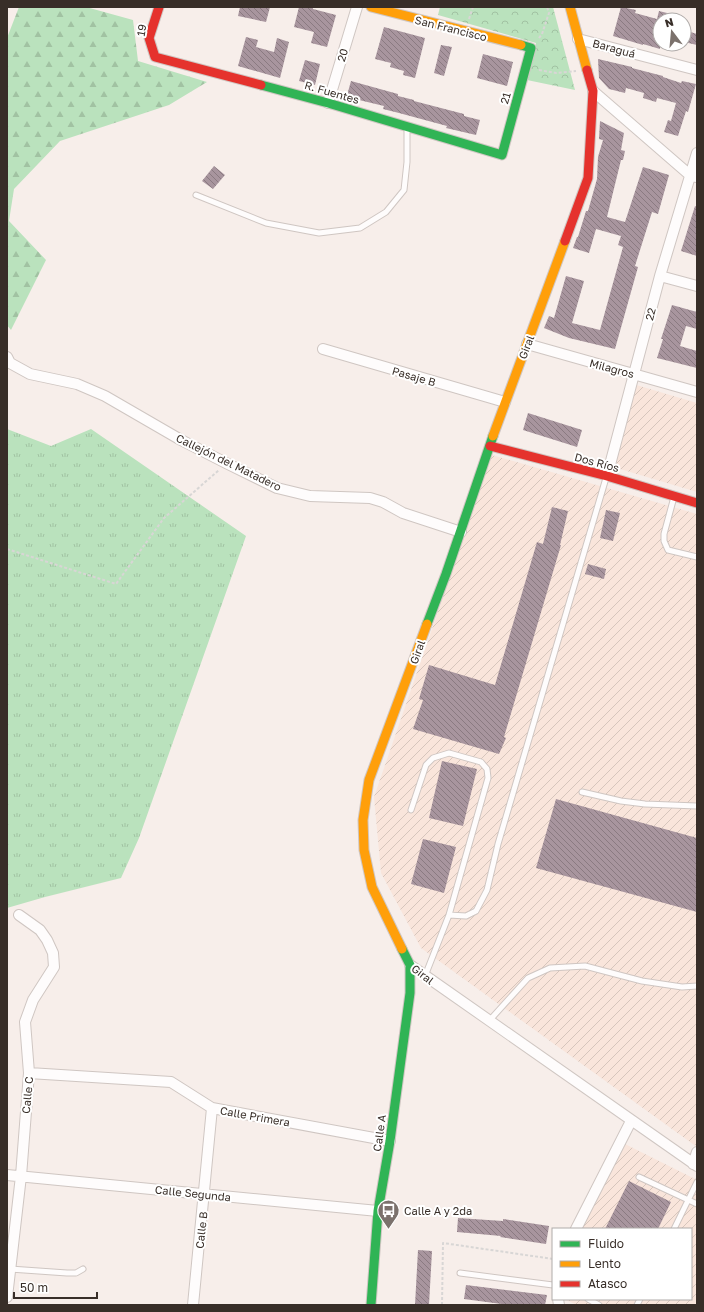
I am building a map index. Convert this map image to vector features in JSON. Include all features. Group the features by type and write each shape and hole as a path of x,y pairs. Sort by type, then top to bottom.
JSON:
{"street":[{"name":"19","path":"155,56 149,38 159,7"},
{"name":"20","path":"328,103 357,7"},
{"name":"San Francisco","path":"370,7 531,48"},
{"name":"Giral","path":"570,7 593,91 588,178 504,402 461,532 369,780 363,820 364,850 372,887 410,965 488,1022 695,1165"},
{"name":"Baraguá","path":"578,39 697,70"},
{"name":"21","path":"502,155 531,48"},
{"name":"R. Fuentes","path":"155,56 328,103 502,155"},
{"path":"593,91 694,177"},
{"name":"22","path":"607,476 660,276 694,177 697,154"},
{"path":"660,276 697,286"},
{"name":"Milagros","path":"527,344 697,392"},
{"name":"Pasaje B","path":"323,349 504,402"},
{"name":"Callejón del Matadero","path":"8,361 30,374 77,384 105,396 226,464 277,488 310,496 370,498 383,502 403,513 461,532"},
{"name":"Dos Ríos","path":"490,446 607,476 697,503"},
{"name":"Calle C","path":"7,1297 29,1073 26,1022 33,1000 54,967 53,953 48,940 40,930 19,915"},
{"name":"Calle A","path":"371,1305 378,1211 390,1141 410,993 410,965"},
{"name":"Calle Primera","path":"29,1073 171,1082 212,1108 390,1141"},
{"name":"Calle B","path":"193,1305 212,1108"},
{"path":"577,1228 632,1121"},
{"path":"695,1165 697,1152"},
{"name":"Calle Segunda","path":"7,1175 378,1211"}],"lane":[{"path":"196,195 266,223 319,233 360,228 386,212 404,190 407,162 407,127"},
{"path":"449,915 466,916 476,911 487,890 498,844 607,476"},
{"path":"674,496 664,534 664,541 668,550 697,557"},
{"path":"411,810 426,765 433,758 449,753 481,762 486,769 488,778 449,915 425,976"},
{"path":"582,792 621,801 697,806"},
{"path":"488,1022 528,978 550,968 585,966 642,981 682,987 697,986"},
{"path":"639,1177 697,1204"},
{"path":"674,1228 697,1182"},
{"path":"10,1269 67,1273 76,1273 83,1269"},
{"path":"460,1273 552,1285"},
{"path":"590,1300 599,1305"}],"path":[{"path":"531,48 542,34 549,13 547,7"},
{"path":"526,66 545,72 556,73 587,70"},
{"path":"7,549 116,584 164,518 226,464"},
{"path":"442,1305 443,1243 552,1259"}],"shaded area":[{"path":"633,384 697,403 697,492 610,466"},
{"path":"492,455 697,514 697,1147 421,948 381,873 374,797"},
{"path":"623,1143 697,1180 697,1305 577,1305 566,1300 692,1300 692,1228 582,1228"}],"green space":[{"path":"19,7 86,7 133,20 138,61 207,82 169,105 60,141 14,189 9,221 46,260 11,330 7,325 7,38"},
{"path":"440,7 553,7 575,90 527,80 536,43 438,15"},
{"path":"7,429 51,446 91,429 246,536 139,838 121,878 7,908"}],"building":[{"path":"240,7 270,7 266,22 238,16"},
{"path":"299,7 313,7 313,9 336,15 327,47 311,43 314,32 294,27"},
{"path":"621,7 636,10 635,13 652,18 652,47 613,36"},
{"path":"384,27 425,38 415,78 403,75 404,71 390,67 391,63 375,59"},
{"path":"692,32 697,34 697,45 692,44"},
{"path":"246,37 258,40 256,47 274,52 277,38 289,42 280,78 238,66"},
{"path":"441,45 452,47 444,76 434,73"},
{"path":"483,54 513,62 507,86 477,78"},
{"path":"598,59 632,67 681,83 682,81 696,84 688,112 686,111 678,136 664,132 668,120 671,121 676,103 657,98 656,102 643,98 644,93 626,88 625,93 609,89 599,78"},
{"path":"305,60 320,64 315,85 299,81"},
{"path":"351,81 480,120 476,135 446,128 447,126 383,109 384,106 359,100 359,102 346,99"},
{"path":"600,121 624,133 621,150 625,151 623,160 621,160 607,217 625,222 643,167 669,175 658,214 652,212 635,266 638,267 615,349 569,338 544,328 549,316 554,318 566,276 584,281 572,323 600,330 623,247 618,245 621,236 596,229 589,253 573,248 586,211 588,211 597,179 598,157 603,140 599,139"},
{"path":"214,166 225,175 213,189 202,181"},
{"path":"695,206 697,207 697,256 681,251"},
{"path":"672,305 697,312 697,329 686,326 680,346 697,351 697,368 657,358 663,339 661,339"},
{"path":"528,413 582,430 577,447 523,430"},
{"path":"552,507 568,511 561,545 504,737 506,738 499,754 413,729 423,700 419,699 429,665 495,685 537,542 543,544"},
{"path":"606,510 620,513 613,541 600,538"},
{"path":"588,564 606,569 604,579 585,574"},
{"path":"442,761 477,769 463,826 429,818"},
{"path":"556,799 697,838 697,912 536,868"},
{"path":"423,839 456,847 444,893 411,884"},
{"path":"629,1181 671,1202 658,1228 606,1228"},
{"path":"458,1218 503,1221 503,1219 549,1226 546,1244 500,1237 501,1236 457,1232"},
{"path":"418,1250 432,1251 429,1305 415,1305"},
{"path":"466,1285 547,1295 545,1305 509,1305 464,1299"}],"traffic: fast":[{"path":"261,85 328,103 502,155 531,48 521,45"},
{"path":"427,624 446,574 493,436"},
{"path":"371,1305 378,1211 390,1141 410,993 410,965 402,949"}],"traffic: slow":[{"path":"371,7 521,45"},
{"path":"570,7 587,70"},
{"path":"493,436 565,241"},
{"path":"402,949 372,887 364,850 363,820 369,780 427,624"}],"traffic: jam":[{"path":"159,7 149,38 155,57 261,85"},
{"path":"565,241 588,178 593,91 587,70"},
{"path":"490,446 607,476 697,503"}],"place":[{"name":"Calle A y 2da","path":"388,1230"}]}
